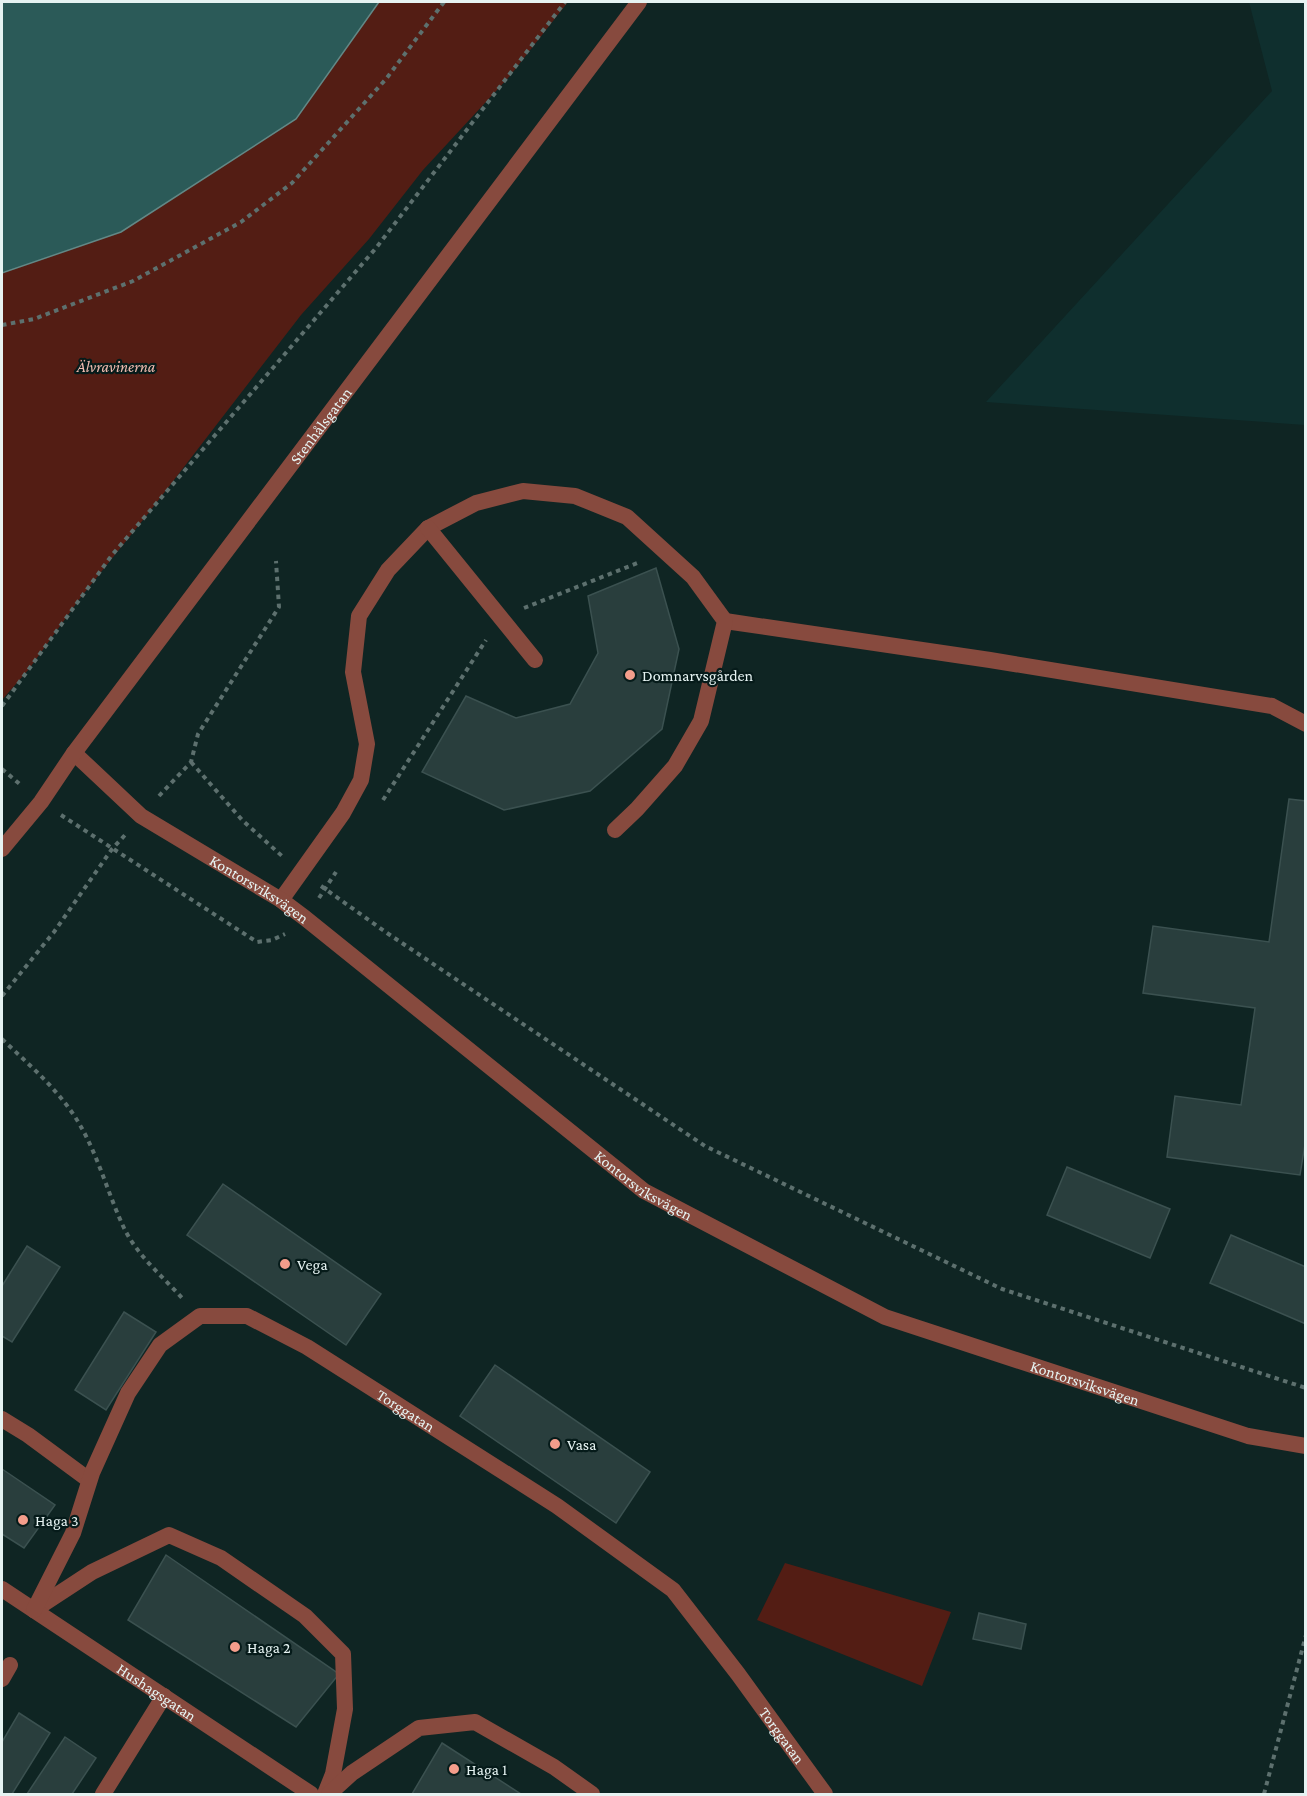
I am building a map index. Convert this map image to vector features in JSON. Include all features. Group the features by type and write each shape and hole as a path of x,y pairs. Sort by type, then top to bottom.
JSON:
{"street":[{"name":"Stenhålsgatan","path":"2,849 639,2"},
{"path":"281,900 344,813 361,780 367,744 353,672 359,616 388,570 428,528 476,503 523,491 575,496 627,518 667,551 693,577 725,621 990,660 1272,706 1305,724"},
{"path":"428,528 535,660"},
{"path":"615,830 675,766 701,721 725,621"},
{"name":"Kontorsviksvägen","path":"74,753 141,816 281,900 305,918 644,1191 885,1317 1248,1436 1305,1446"},
{"path":"34,1610 73,1533 89,1480 128,1393 159,1345 200,1316"},
{"name":"Torggatan","path":"200,1316 247,1316 307,1347 557,1506 673,1590 738,1674 825,1794"},
{"path":"2,1419 89,1480"},
{"path":"34,1610 92,1572 169,1535 221,1558 305,1616 343,1654 345,1709 327,1794"},
{"name":"Hushagsgatan","path":"2,1589 311,1794"},
{"path":"103,1794 164,1696"},
{"path":"327,1794 352,1773 419,1728 475,1722 554,1767 592,1794"}],"path":[{"path":"2,325 34,320 133,281 241,222 292,183 386,79 444,2"},
{"path":"2,706 115,551 376,248 564,2"},
{"path":"377,809 501,617 667,551"},
{"path":"2,996 54,932 112,849 191,762 198,734 279,607 276,561"},
{"path":"191,762 243,821 325,890 705,1146 1002,1288 1305,1388"},
{"path":"2,769 40,801 257,942 272,940 286,934 305,918 338,869"},
{"path":"2,1039 28,1062 72,1112 90,1147 125,1230 150,1264 200,1316"},
{"path":"1264,1794 1305,1635"}],"shaded area":[{"path":"2,2 379,2 296,119 121,232 2,273"},
{"path":"1249,2 1305,2 1305,425 986,402 1272,91"}],"green space":[{"name":"Älvravinerna","path":"379,2 568,2 509,77 423,170 369,239 301,315 81,597 29,669 2,700 2,273 121,232 296,119"},
{"path":"785,1563 951,1612 922,1686 757,1620"}],"building":[{"name":"Domnarvsgården","path":"656,568 679,649 662,729 590,791 504,810 422,772 466,696 516,718 570,704 598,653 588,596"},
{"path":"1289,799 1306,801 1306,1138 1300,1175 1167,1157 1175,1096 1241,1105 1255,1008 1143,993 1153,926 1269,942"},
{"path":"1067,1167 1170,1209 1150,1258 1047,1215"},
{"name":"Vega","path":"223,1184 381,1294 346,1345 187,1235"},
{"path":"1231,1235 1306,1267 1306,1324 1210,1283"},
{"path":"27,1246 60,1267 12,1342 2,1336 2,1286"},
{"path":"124,1312 156,1332 106,1410 75,1390"},
{"name":"Vasa","path":"495,1365 650,1472 616,1523 460,1416"},
{"name":"Haga 3","path":"2,1469 55,1505 24,1548 2,1534"},
{"name":"Haga 2","path":"166,1555 339,1674 296,1727 128,1620"},
{"path":"979,1613 1026,1624 1021,1649 973,1639"},
{"path":"19,1713 50,1733 12,1794 2,1794 2,1742"},
{"path":"65,1737 96,1758 72,1794 27,1794"},
{"name":"Haga 1","path":"442,1743 521,1794 412,1794"}],"place":[{"name":"Domnarvsgården","path":"630,675"},
{"name":"Vega","path":"285,1264"},
{"name":"Vasa","path":"555,1444"},
{"name":"Haga 3","path":"23,1520"},
{"name":"Haga 2","path":"235,1647"},
{"name":"Haga 1","path":"454,1769"}]}
